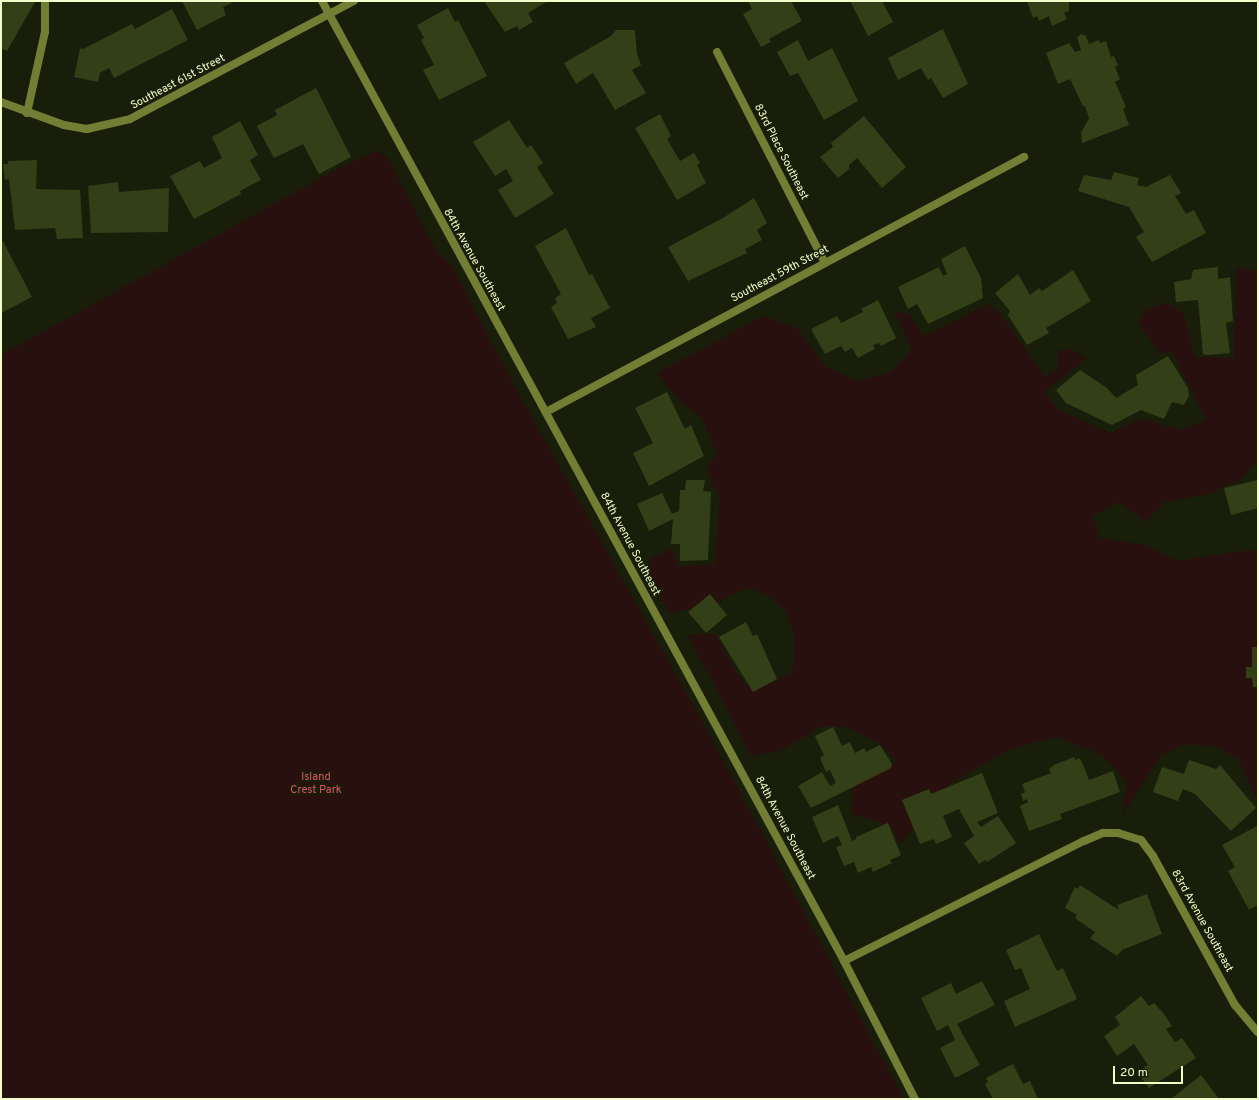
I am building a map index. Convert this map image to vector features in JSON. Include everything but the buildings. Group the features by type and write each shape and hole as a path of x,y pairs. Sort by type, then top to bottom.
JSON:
{"street":[{"path":"27,113 44,32 46,1"},
{"name":"84th Avenue Southeast","path":"322,1 844,961 915,1099"},
{"name":"Southeast 61st Street","path":"1,102 27,113 64,125 87,128 130,119 354,1"},
{"name":"83rd Place Southeast","path":"717,52 825,263"},
{"name":"Southeast 59th Street","path":"546,412 1024,157"},
{"name":"83rd Avenue Southeast","path":"844,961 1084,841 1103,834 1118,833 1141,840 1153,856 1235,1005 1258,1032"}],"green space":[{"name":"Island Crest Park","path":"377,151 386,155 439,255 453,266 507,372 708,732 904,1099 1,1099 1,355 337,169"},
{"path":"1236,268 1258,271 1258,458 1243,478 1209,494 1165,502 1146,522 1119,502 1092,516 1101,538 1145,545 1176,561 1258,549 1258,804 1239,759 1218,747 1185,744 1160,757 1123,814 1126,781 1102,755 1056,737 1008,750 950,784 901,844 890,826 851,813 853,789 867,774 896,761 878,742 845,727 822,726 781,751 751,756 688,635 715,634 744,684 773,683 793,671 795,640 786,611 764,593 745,588 713,605 670,613 645,573 651,558 672,549 679,567 715,564 720,497 706,470 717,453 702,418 680,402 657,373 763,316 797,328 824,365 857,381 891,372 912,350 894,311 910,315 924,336 988,304 1000,313 1045,377 1057,370 1059,350 1070,349 1087,358 1044,392 1058,409 1110,433 1141,419 1182,430 1206,420 1172,352 1159,353 1138,322 1147,309 1168,303 1184,314 1195,357 1234,358"}]}
